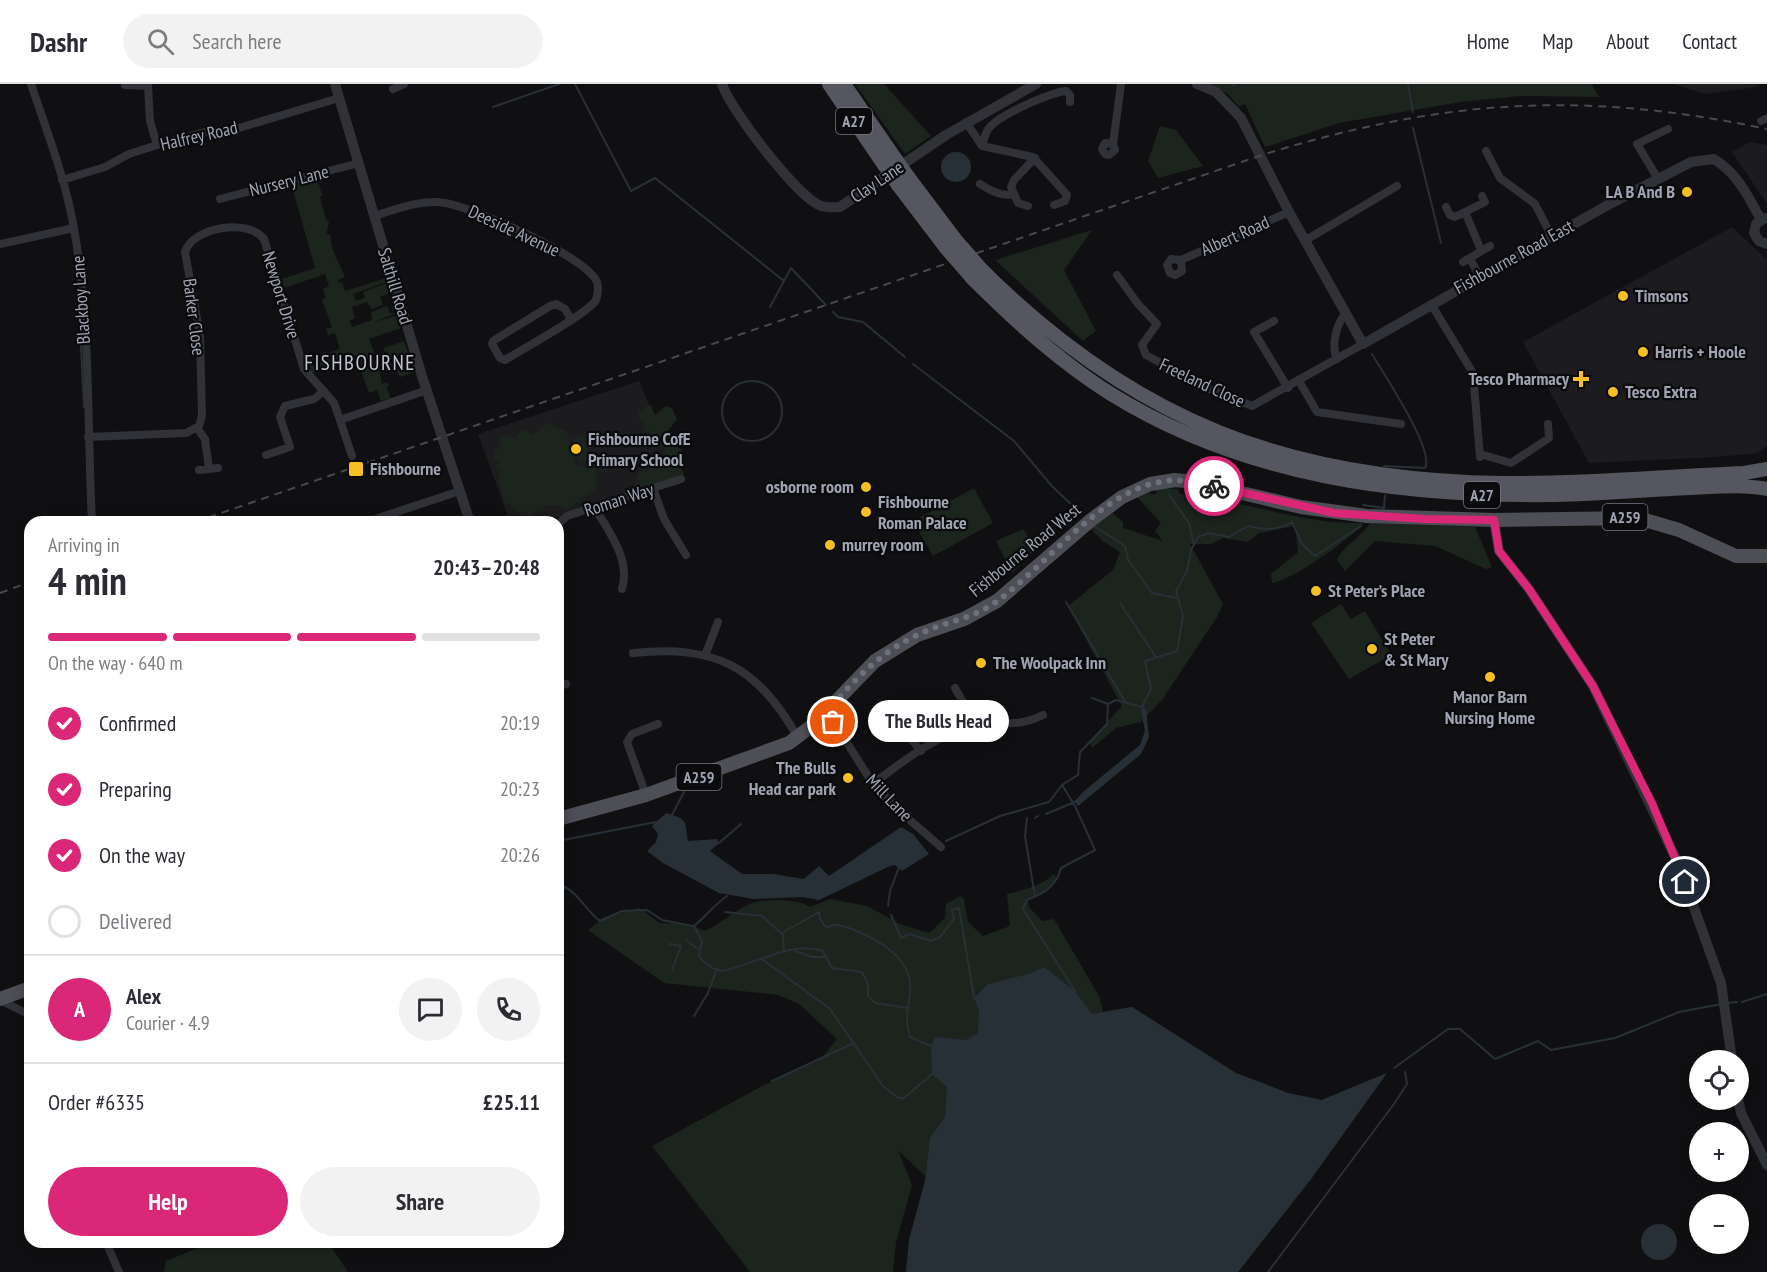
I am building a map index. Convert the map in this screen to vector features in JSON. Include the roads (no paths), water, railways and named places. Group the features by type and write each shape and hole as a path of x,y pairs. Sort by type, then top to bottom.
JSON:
{"highway":[{"name":"A27","path":"829,84 885,155"},
{"name":"A27","path":"844,84 885,155 950,244 1039,341 1111,394 1197,438 1288,469 1372,485 1469,494 1558,495 1711,487 1767,489"},
{"name":"A27","path":"977,274 1057,339 1112,378 1189,420 1231,438 1278,453 1363,471 1473,482 1559,482 1744,473 1767,469"}],"main road":[{"name":"Fishbourne Road West","path":"564,817 646,795 778,748 798,738 875,661 917,635 964,619 997,602 1091,520 1122,497 1150,484 1175,480 1195,482 1334,513 1424,519 1638,518 1679,530 1736,556 1767,556"},
{"path":"0,999 24,990"}],"street":[{"name":"Blackboy Lane","path":"31,84 62,180 74,228 82,301 92,516"},
{"path":"125,84 148,86 150,121 157,145"},
{"name":"Salthill Road","path":"335,84 427,390 468,516"},
{"path":"393,89 404,84"},
{"name":"Clay Lane","path":"722,84 727,99 776,164 819,206 830,208 840,207 966,122 1036,84"},
{"path":"1113,144 1121,84"},
{"path":"1197,84 1209,85 1241,118 1289,212 1363,344"},
{"path":"982,146 988,130 994,123 1045,96 1066,91 1070,95 1070,102"},
{"name":"Halfrey Road","path":"62,180 105,167 129,154 157,145 205,132 239,128 339,98"},
{"path":"966,122 982,146 1035,158 1067,195 1065,201 1054,205"},
{"path":"1658,179 1637,144 1668,129"},
{"path":"1486,151 1500,178 1535,204 1552,237"},
{"path":"1028,206 1018,203 1013,194 1014,180 1035,158"},
{"name":"Fishbourne Road East","path":"1252,406 1288,388 1431,304 1691,162 1714,159 1728,168 1741,183 1764,219"},
{"name":"Nursery Lane","path":"219,199 359,163"},
{"path":"980,184 988,190 1009,196 1013,194"},
{"path":"1306,240 1397,186"},
{"path":"1446,207 1450,215 1455,217 1485,202 1482,196"},
{"name":"Deeside Avenue","path":"374,216 418,203 445,203 477,212 517,230 575,262 596,281 599,291 595,302 571,319 505,360 500,358 492,344 550,306 556,304 561,307 571,319"},
{"name":"Albert Road","path":"1181,260 1289,212"},
{"path":"1465,213 1486,248 1466,260 1480,277"},
{"path":"1764,219 1756,224 1754,233 1759,241 1767,244"},
{"name":"Newport Drive","path":"189,241 198,234 243,226 260,234 264,239 304,369 334,403 352,456"},
{"path":"0,243 74,228"},
{"name":"Barker Close","path":"189,241 185,256 200,336 202,416 196,428"},
{"name":"Freeland Close","path":"1117,275 1138,304 1157,324 1142,345 1146,355 1207,388 1252,406"},
{"path":"1431,304 1473,373 1480,455 1511,463 1549,438 1548,424"},
{"path":"1337,359 1333,350 1341,319 1346,313"},
{"path":"1274,321 1254,332 1288,388"},
{"path":"1299,381 1317,412 1401,424"},
{"path":"340,420 427,390"},
{"path":"266,455 290,447 280,417 285,406 314,399 324,392"},
{"path":"87,437 186,433 196,428 205,439 209,469"},
{"name":"Roman Way","path":"564,519 681,479"},
{"path":"652,489 664,519 686,555"},
{"path":"384,516 459,491"},
{"path":"595,508 618,549 626,577 622,589"},
{"path":"1494,520 1499,551 1521,579 1596,693 1678,862 1721,982 1731,1050"},
{"path":"706,654 718,622"},
{"path":"633,653 668,650 706,654 749,676 779,706 798,738"},
{"path":"955,688 976,725"},
{"name":"Mill Lane","path":"827,711 873,784 941,847"},
{"path":"873,784 937,741 976,725 1025,724 1043,715"},
{"path":"898,723 921,751"},
{"path":"646,795 627,742 632,734 658,724"},
{"path":"0,999 24,1013"},
{"path":"1740,1110 1767,1165"},
{"path":"109,1248 119,1272"}],"waterway":[{"path":"493,107 559,84"},
{"path":"575,84 631,191 655,178 784,281"},
{"path":"1232,86 1236,84"},
{"path":"1408,84 1413,112"},
{"path":"1413,128 1441,243"},
{"path":"770,307 791,268 826,305"},
{"path":"78,287 84,407"},
{"path":"833,312 838,317 863,322 905,357"},
{"path":"1372,354 1416,429 1426,459 1425,468 1384,466"},
{"path":"913,364 1014,441 1051,485 1081,514"},
{"path":"752,381 769,386 777,394 782,411 777,428 769,436 752,441 735,436 727,428 722,411 727,394 735,386 752,381"},
{"path":"1169,495 1189,523 1194,545"},
{"path":"1363,505 1384,508 1385,495"},
{"path":"1144,711 1142,707 1151,689 1145,661 1177,651 1183,616 1176,591 1187,571 1191,550 1198,537 1208,533 1229,537 1248,526 1270,529 1292,522 1302,544 1315,556 1361,526"},
{"path":"1094,526 1125,546 1128,560 1152,593 1176,598"},
{"path":"1066,602 1126,703"},
{"path":"1120,603 1156,657"},
{"path":"1092,698 1108,704"},
{"path":"946,841 1000,816 1049,802 1062,785 1078,775 1080,752 1107,724 1108,704 1116,700 1142,707"},
{"path":"1062,785 1075,806 1095,850 1061,868 1053,885 1027,900 1023,909 1075,991"},
{"path":"672,815 684,792"},
{"path":"1046,814 1077,801"},
{"path":"1027,818 1025,836 1035,897"},
{"path":"564,840 656,822"},
{"path":"719,843 741,824"},
{"path":"888,906 890,891 899,867"},
{"path":"564,889 565,887 575,894 600,921 622,911 647,910 662,920 693,926"},
{"path":"727,896 694,926 702,941 699,957 712,968 722,971 786,951 811,948 823,951 832,968 862,972 868,984 868,996 875,1003 907,1008"},
{"path":"891,915 901,938 909,934 931,941 940,937 954,919 952,910 959,908 974,998"},
{"path":"725,912 762,916 783,935 784,952"},
{"path":"782,933 819,912 820,919 826,927 837,925 849,928 883,945 893,953 907,972 910,983 907,1015 910,1037 931,1046"},
{"path":"686,940 698,949"},
{"path":"670,944 681,946 672,970"},
{"path":"795,951 812,957 827,957"},
{"path":"762,959 830,1009 883,1086 898,1098 904,1098 932,1074"},
{"path":"694,1016 708,993 716,971"},
{"path":"1742,1002 1767,994"},
{"path":"1728,1003 1737,1002"},
{"path":"1394,1068 1448,1029 1460,1029 1495,1059 1538,1041 1551,1050 1615,1038 1679,1012 1722,1004"},
{"path":"772,1081 854,1043"},
{"path":"1268,1272 1394,1104 1407,1084 1405,1072"}],"railway":[{"path":"212,516 1262,155 1328,136 1391,122 1453,112 1513,106 1574,105 1636,109 1767,129"},
{"path":"0,593 24,584"}],"place":[{"name":"LA B And B","path":"1687,192"},
{"name":"Timsons","path":"1623,296"},
{"name":"Harris + Hoole","path":"1643,352"},
{"name":"Tesco Pharmacy","path":"1581,379"},
{"name":"Tesco Extra","path":"1613,392"},
{"name":"Fishbourne CofE Primary School","path":"576,449"},
{"name":"Fishbourne","path":"356,469"},
{"name":"osborne room","path":"866,487"},
{"name":"Fishbourne Roman Palace","path":"866,512"},
{"name":"murrey room","path":"830,545"},
{"name":"St Peter’s Place","path":"1316,591"},
{"name":"St Peter & St Mary","path":"1372,649"},
{"name":"The Woolpack Inn","path":"981,663"},
{"name":"Manor Barn Nursing Home","path":"1490,677"},
{"name":"The Bulls Head","path":"833,722"},
{"name":"The Bulls Head car park","path":"848,778"}],"district":[{"name":"FISHBOURNE","path":"360,363"}]}
